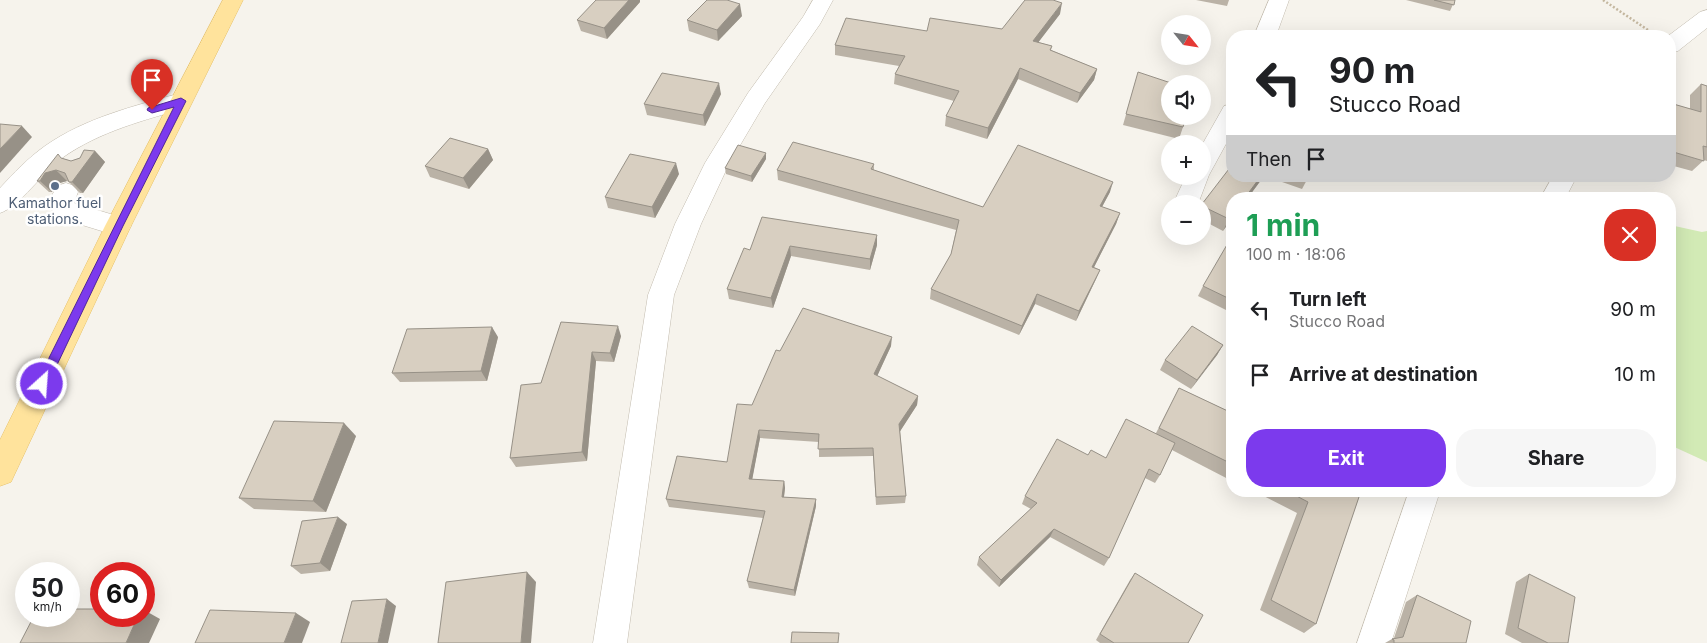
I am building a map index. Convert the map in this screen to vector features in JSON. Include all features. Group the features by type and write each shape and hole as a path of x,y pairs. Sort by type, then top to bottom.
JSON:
{"main road":[{"path":"0,472 118,226 233,0"}],"street":[{"path":"610,643 661,295 688,224 717,163 756,98 813,19 823,0"},
{"path":"1267,30 1279,0"},
{"path":"1676,41 1707,17"},
{"path":"0,204 28,174 54,152 93,130 122,118 181,101"},
{"path":"1211,151 1226,123"},
{"path":"81,161 93,130"},
{"path":"66,192 61,203 65,210 118,226"},
{"path":"1374,643 1423,497"}],"path":[{"path":"1603,0 1648,30"}],"green space":[{"path":"1676,226 1702,232 1707,231 1707,462 1676,448"}],"building":[{"path":"596,0 629,0 604,28 577,20"},
{"path":"707,0 727,0 740,4 717,30 687,20"},
{"path":"1025,0 1053,0 1062,3 1033,41 1052,46 1050,50 1097,69 1080,93 1020,68 988,128 946,116 959,91 895,74 905,56 835,45 846,18 927,31 930,18 1002,29"},
{"path":"1434,0 1455,0 1454,5"},
{"path":"1138,72 1161,80 1161,122 1126,114"},
{"path":"662,73 719,83 703,115 644,104"},
{"path":"1701,84 1707,86 1707,147 1703,146 1704,161 1676,153 1676,105 1701,112"},
{"path":"0,124 22,126 0,149"},
{"path":"450,138 488,149 463,178 425,166"},
{"path":"793,142 874,164 871,169 983,207 1018,145 1113,182 1100,206 1120,213 1092,267 1100,270 1079,311 1037,294 1022,326 931,289 951,254 959,220 777,170"},
{"path":"738,145 766,153 751,176 725,168"},
{"path":"84,150 95,151 72,182 69,182 65,173 56,170 45,173 40,181 37,181 58,154 61,158 71,161 80,158"},
{"path":"630,154 676,163 652,207 605,197"},
{"path":"1226,173 1226,182 1257,182 1249,192 1226,192 1226,218 1211,210 1211,195 1209,195"},
{"path":"762,217 877,235 870,259 790,246 771,298 727,289 744,248 750,250"},
{"path":"1226,246 1226,297 1203,286"},
{"path":"803,308 892,337 874,374 918,396 899,424 906,496 876,497 873,448 818,449 819,434 759,430 749,479 784,481 782,497 816,499 794,590 747,581 765,511 666,499 677,456 727,462 737,404 752,405 776,350 780,351"},
{"path":"561,322 618,326 610,353 592,352 582,452 510,458 521,385 541,383"},
{"path":"1192,326 1223,345 1197,380 1165,360"},
{"path":"492,327 481,371 392,373 407,329"},
{"path":"1179,388 1226,410 1226,461 1159,428"},
{"path":"1126,419 1175,443 1160,475 1149,469 1109,558 1054,529 1001,580 979,557 1037,503 1025,496 1057,439 1088,455 1091,450 1106,458"},
{"path":"274,421 344,423 313,501 239,498"},
{"path":"1298,497 1359,497 1316,624 1271,600 1308,502"},
{"path":"338,517 320,563 291,566 302,521"},
{"path":"527,572 521,643 438,643 446,582"},
{"path":"1135,573 1203,615 1188,643 1114,643 1100,634"},
{"path":"1529,574 1575,597 1568,643 1548,643 1518,628"},
{"path":"1417,595 1471,621 1466,643 1394,643 1392,639 1403,637"},
{"path":"387,599 378,643 341,643 352,601"},
{"path":"80,609 90,609 90,627 133,627 126,643 20,643 28,627 80,627"},
{"path":"210,610 296,613 284,643 195,643"},
{"path":"792,632 839,633 838,643 791,643"}],"place":[{"name":"Kamathor fuel stations.","path":"55,186"}],"route":[{"path":"42,384 181,101 152,110"}]}
